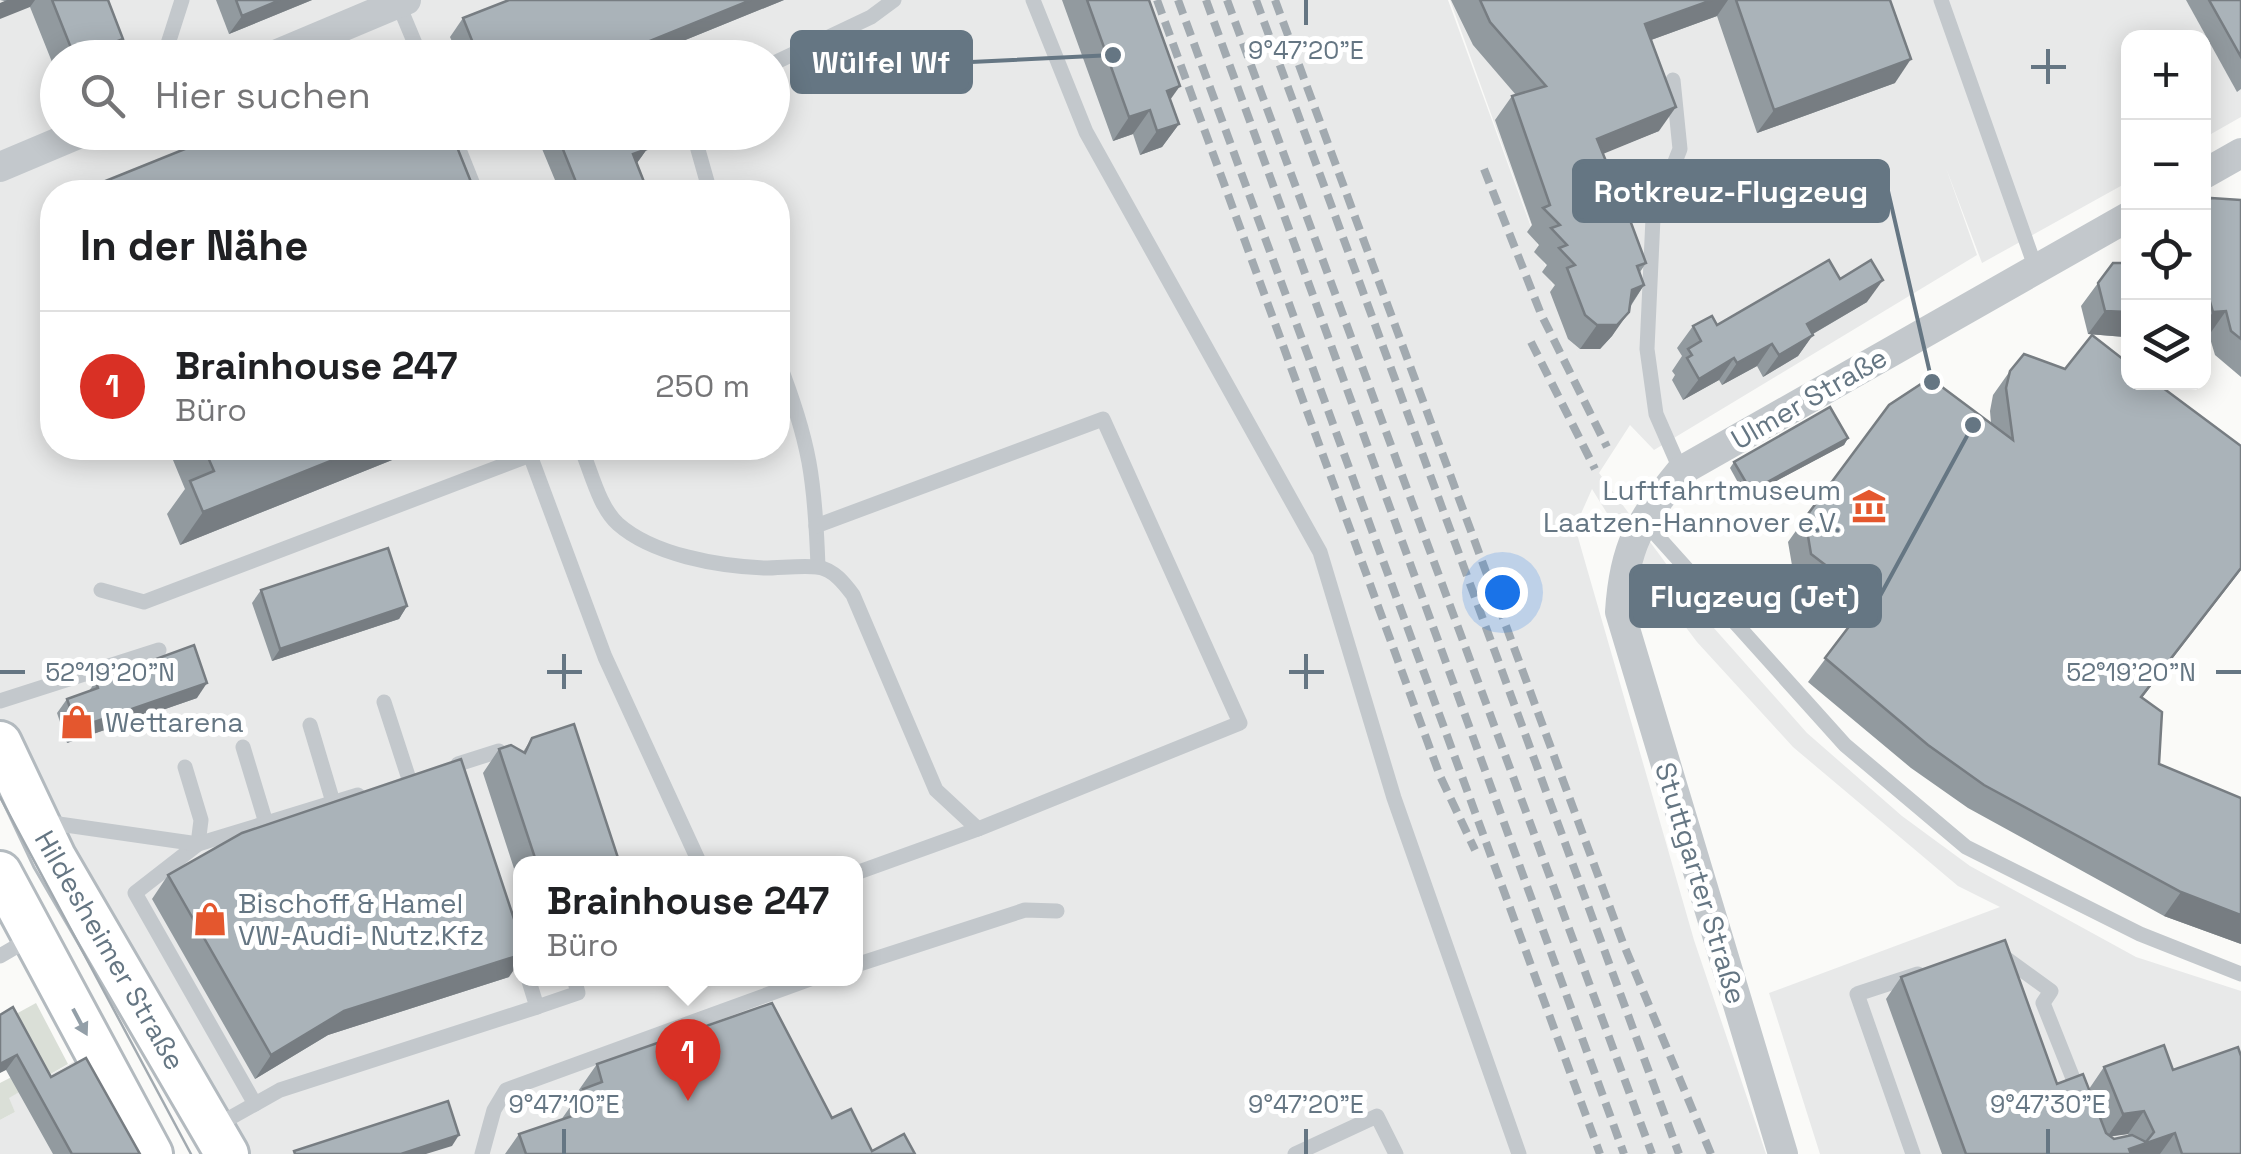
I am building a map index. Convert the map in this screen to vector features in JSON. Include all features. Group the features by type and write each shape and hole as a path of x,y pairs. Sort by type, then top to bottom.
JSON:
{"main road":[{"name":"Hildesheimer Straße","path":"0,743 36,821 219,1141"},
{"name":"Hildesheimer Straße","path":"0,873 17,946 151,1154"}],"street":[{"path":"311,40 402,2"},
{"path":"0,166 40,150"},
{"path":"2211,171 2239,160"},
{"name":"Ulmer Straße","path":"1620,612 1623,568 1642,518 1681,471 2121,220"},
{"name":"Stuttgarter Straße","path":"1620,612 1783,1154"}],"lane":[{"path":"169,40 182,0"},
{"path":"790,55 871,17 894,0"},
{"path":"1033,0 1086,132 1320,552 1394,798 1519,1154"},
{"path":"1941,0 2036,269"},
{"path":"402,2 415,40"},
{"path":"1674,80 1680,149 1654,218 1647,349 1656,414 1681,471"},
{"path":"459,150 471,180"},
{"path":"698,150 707,180"},
{"path":"790,391 804,426 816,482 818,567"},
{"path":"816,526 1103,419 1240,722 978,829 863,870"},
{"path":"101,590 144,602 517,460"},
{"path":"532,460 605,657 696,856"},
{"path":"586,460 606,507 617,523 637,536 673,552 717,562 831,571 853,595 936,790 978,829"},
{"path":"1642,518 1845,745 1966,847 2140,934 2241,974"},
{"path":"0,700 159,650"},
{"path":"384,702 417,777 390,785"},
{"path":"310,725 333,802"},
{"path":"242,747 266,823"},
{"path":"464,781 450,766 500,751 505,766"},
{"path":"184,766 202,820 198,844"},
{"path":"254,1104 135,894 198,844 371,791"},
{"path":"36,821 198,844"},
{"path":"863,962 1025,910 1057,911"},
{"path":"1977,955 1994,949 2051,992 2043,1003 2087,1114"},
{"path":"1913,1154 1858,994 1942,966"},
{"path":"531,986 538,1007"},
{"path":"219,1141 254,1104 280,1090 578,993 576,986"},
{"path":"482,1154 494,1110 506,1090 791,986"},
{"path":"1295,1154 1377,1116 1396,1154"}],"shaded area":[{"path":"0,0 1448,0 1580,361 1450,0 2241,0 2241,117 2211,134 2211,30 2121,30 2121,186 1982,263 1946,168 1977,255 1654,450 1630,425 1599,473 1713,627 1807,733 1902,816 1970,866 2136,957 2241,991 2241,1154 1820,1154 1769,993 2000,907 1958,886 1793,747 1697,642 1641,568 1592,489 1575,527 1694,940 1766,1154 227,1154 0,743"},
{"path":"36,1003 68,1064 9,1098 15,1112 0,1120 0,1083 29,1068 5,1020"},
{"path":"75,1061 127,1154 0,1154 0,1120 15,1112 8,1098"}],"building":[{"path":"52,0 108,0 123,39 68,40"},
{"path":"236,0 280,0 242,16"},
{"path":"509,0 751,0 652,40 472,40 463,18"},
{"path":"1087,0 1149,0 1180,86 1167,91 1179,124 1157,131 1150,110 1129,117"},
{"path":"1480,0 1712,0 1645,24 1676,107 1597,139 1614,181 1621,178 1621,196 1646,263 1637,266 1644,285 1632,290 1629,312 1617,325 1597,325 1585,315 1567,268 1575,265 1559,248 1567,245 1551,228 1560,225 1543,208 1550,205 1512,96 1546,86 1490,22"},
{"path":"1736,0 1890,0 1911,59 1774,110"},
{"path":"2209,0 2241,0 2241,57"},
{"path":"182,150 458,150 470,180 108,180"},
{"path":"563,150 644,150 633,154 643,180 575,180"},
{"path":"2211,198 2241,200 2241,339 2231,331 2226,311 2213,312"},
{"path":"1829,260 1840,279 1871,260 1883,280 1807,324 1813,335 1779,355 1772,344 1737,363 1734,358 1699,379 1687,358 1692,355 1688,349 1701,341 1693,326 1712,316 1717,325"},
{"path":"2113,263 2121,263 2121,312 2105,311 2098,283"},
{"path":"2092,335 2121,358 2121,390 2166,390 2241,446 2241,568 2141,697 2162,712 2159,764 2241,798 2241,915 2181,892 1984,785 1928,745 1825,658 1870,599 1811,554 1805,518 1889,405 1930,378 2013,440 2006,388 2010,371 2024,354 2065,369"},
{"path":"1830,407 1848,438 1751,491 1734,462"},
{"path":"209,460 333,460 203,512 190,481 214,471"},
{"path":"388,548 407,606 280,649 261,590"},
{"path":"194,645 207,683 77,728 67,699 98,688 96,681"},
{"path":"574,724 617,856 534,856 499,749 511,745 525,753 532,738"},
{"path":"461,759 513,916 513,957 344,1011 271,1055 168,875 242,833"},
{"path":"2005,940 2057,1084 2083,1074 2106,1133 2114,1139 2132,1135 2146,1142 2154,1132 2144,1111 2123,1114 2104,1067 2164,1045 2173,1070 2238,1047 2241,1154 2182,1154 2175,1133 2129,1149 2131,1154 1966,1154 1901,977"},
{"path":"772,1003 832,1118 851,1109 872,1151 904,1134 915,1154 526,1154 519,1134 590,1110 583,1089 602,1082 597,1064"},
{"path":"13,1007 51,1077 86,1058 140,1154 72,1154 17,1055 0,1064 0,1015"},
{"path":"448,1101 459,1135 401,1154 295,1154 294,1151"}],"tram line":[{"path":"0,797 191,1154"}],"railway":[{"path":"1157,0 1440,776 1475,850"},
{"path":"1178,0 1600,1154"},
{"path":"1206,0 1624,1154"},
{"path":"1227,0 1652,1154"},
{"path":"1256,0 1679,1154"},
{"path":"1275,0 1623,943 1711,1154"},
{"path":"1484,169 1541,314 1607,447"},
{"path":"1531,342 1595,469"}],"place":[{"name":"Wülfel Wf","path":"1113,55"},
{"name":"Rotkreuz-Flugzeug","path":"1932,382"},
{"name":"Flugzeug (Jet)","path":"1973,425"},
{"name":"Luftfahrtmuseum Laatzen-Hannover e.V.","path":"1869,506"},
{"name":"Wettarena","path":"77,722"},
{"name":"Bischoff & Hamel VW-Audi- Nutz.Kfz","path":"210,919"},
{"name":"Brainhouse 247","path":"688,1101"}]}
